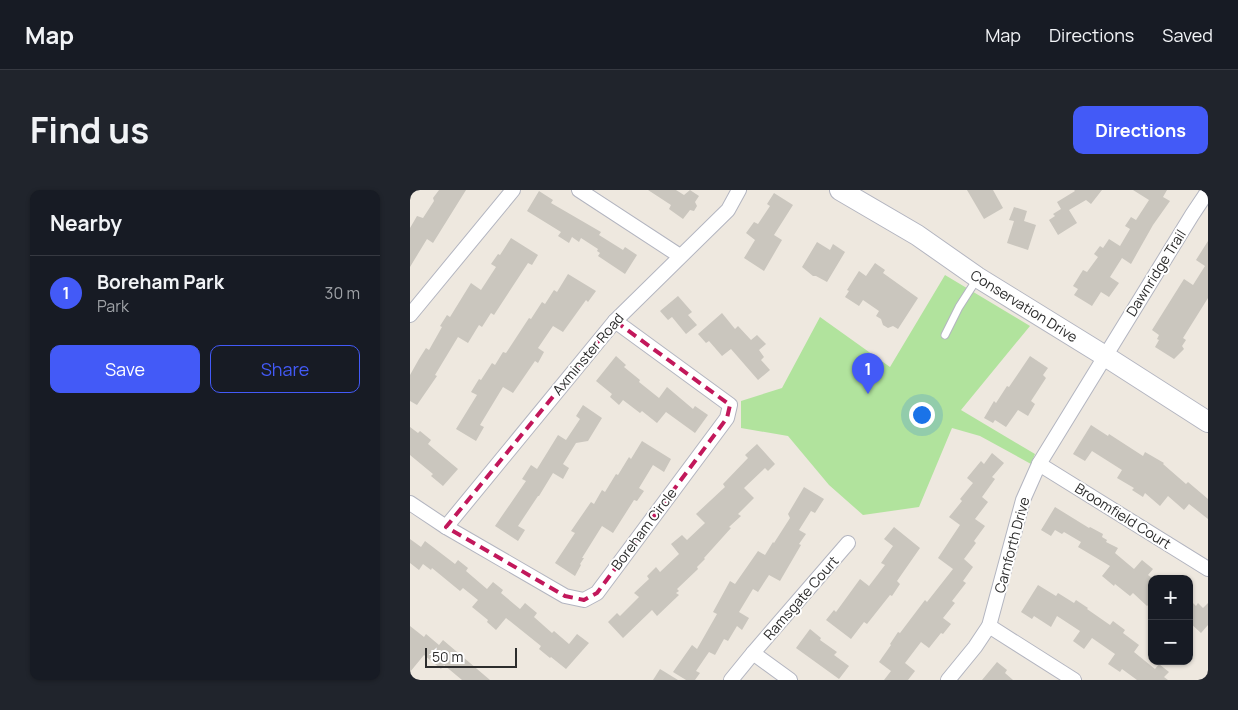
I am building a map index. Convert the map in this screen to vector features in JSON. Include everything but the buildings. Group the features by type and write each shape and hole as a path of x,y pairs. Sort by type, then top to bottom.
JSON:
{"street":[{"path":"410,315 513,190"},
{"path":"579,190 680,256"},
{"name":"Axminster Road","path":"446,527 615,321 728,210 739,190"},
{"name":"Conservation Drive","path":"840,190 917,235 978,277 1208,422"},
{"name":"Dawnridge Trail","path":"1105,356 1208,191"},
{"name":"Boreham Circle","path":"410,503 446,527 565,596 584,600 597,593 727,418 730,405 615,321"},
{"name":"Carnforth Drive","path":"948,680 975,647 989,626 1023,500 1039,464 1105,356"},
{"name":"Broomfield Court","path":"1039,464 1208,569"},
{"name":"Ramsgate Court","path":"731,680 848,543"},
{"path":"989,626 1074,680"},
{"name":"Ramsgate Court","path":"753,653 790,680"}],"lane":[{"path":"945,335 959,307 978,277"}],"highlighted area":[{"path":"615,321 730,405 727,418 597,593 584,600 565,596 446,527"}],"green space":[{"path":"945,275 1030,326 961,410 1035,454 1031,464 980,436 952,428 919,507 863,515 829,485 788,436 741,428 741,401 782,388 820,317 890,367"}],"place":[{"name":"Boreham Park","path":"868,394"}]}
